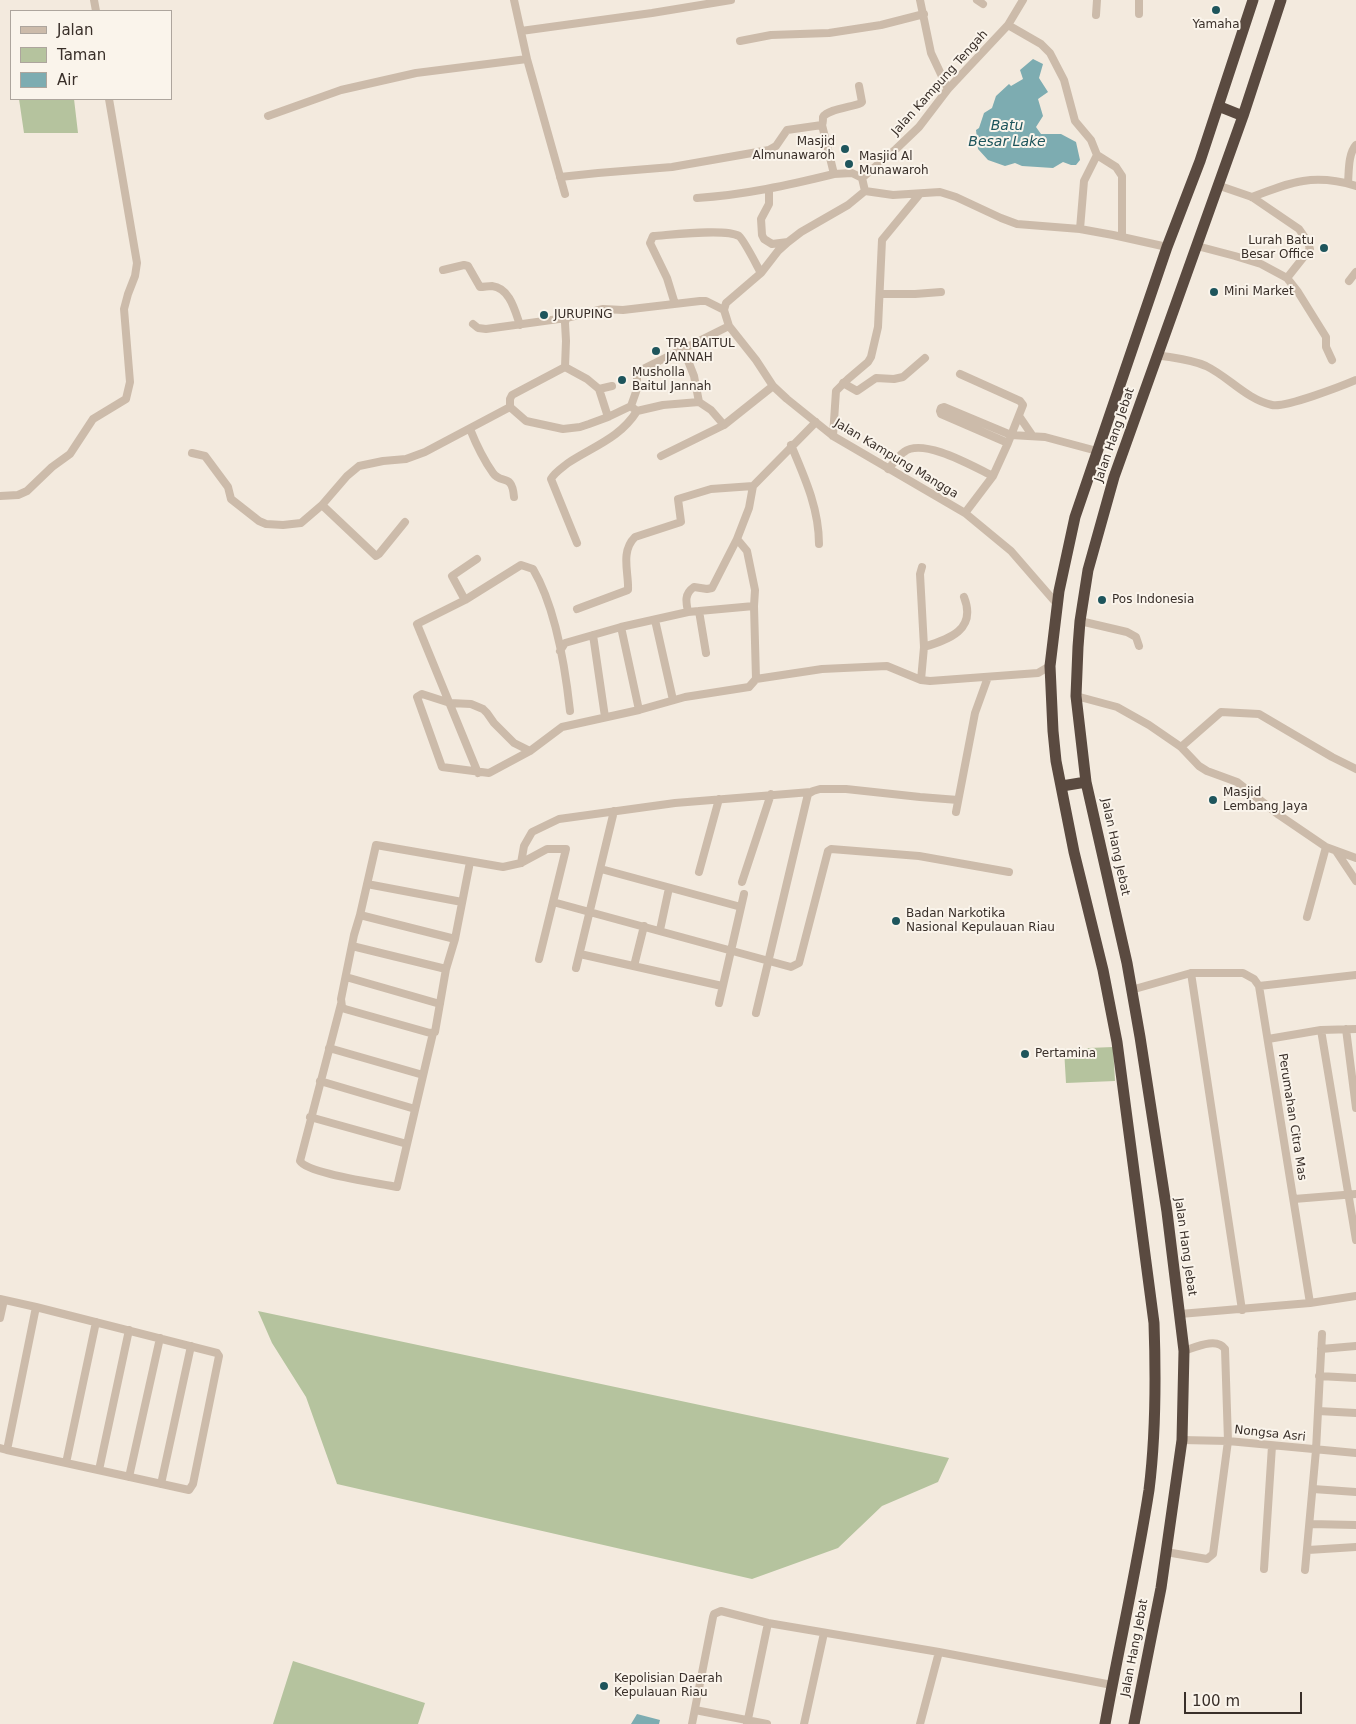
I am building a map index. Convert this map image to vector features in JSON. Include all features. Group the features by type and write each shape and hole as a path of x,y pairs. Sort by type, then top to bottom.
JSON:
{"highway":[{"path":"1105,1724 1149,1488 1155,1412 1154,1323 1117,1042 1103,970 1074,852 1056,761 1052,731 1050,666 1064,562 1075,517 1167,247 1197,169 1253,0"},
{"name":"Jalan Hang Jebat","path":"1134,1724 1161,1588 1182,1440 1184,1350 1149,1091 1132,990 1086,782 1076,696 1080,621 1088,570 1114,477 1243,116 1282,0"},
{"path":"1218,106 1243,116"},
{"path":"1062,786 1086,782"}],"street":[{"path":"514,0 527,59 565,194"},
{"path":"521,31 731,0"},
{"path":"920,0 931,53 948,89"},
{"name":"Jalan Kampung Tengah","path":"862,178 919,126 948,89 1008,25 1023,0"},
{"path":"1096,0 1096,15"},
{"path":"1139,0 1139,14"},
{"path":"740,41 771,35 828,33 924,14"},
{"path":"1008,25 1041,44 1050,53 1064,80 1075,121 1091,140 1097,155 1116,167 1122,176 1122,236"},
{"path":"268,116 341,90 416,73 527,59"},
{"path":"834,174 822,125 823,118 838,110 861,104 859,86"},
{"path":"0,496 18,495 26,491 52,467 70,454 93,419 126,399 130,382 124,309 135,276 137,263 109,100"},
{"path":"560,177 672,168 770,150 776,146 787,130 822,125"},
{"path":"1252,197 1307,179 1338,180 1352,185 1350,161 1356,145"},
{"path":"1080,229 1084,181 1097,155"},
{"path":"697,198 721,197 768,190 834,174 852,173 862,178 865,191"},
{"path":"1217,185 1252,197 1299,229 1308,242 1310,250 1287,278"},
{"path":"768,190 769,204 762,219 762,235 764,239 772,244 788,242"},
{"path":"577,543 551,479 554,474 581,455 620,432 630,423 637,389 637,372 729,326 724,310 726,302 761,273 778,251 788,242 801,232 848,205 865,191 893,195 919,195 929,192 940,192 956,197 1017,224 1080,229 1122,236 1167,247"},
{"path":"833,436 835,394 843,383 868,362 871,357 878,327 882,240 919,195"},
{"path":"675,304 667,278 650,243 653,236 719,232 737,235 742,240 761,273"},
{"path":"1196,246 1261,264 1287,278 1326,337 1326,348 1332,360"},
{"path":"443,270 464,265 468,266 480,287 492,286 502,290 510,299 520,325"},
{"path":"1348,281 1356,272"},
{"path":"880,294 941,292"},
{"path":"473,324 482,329 566,318 603,309 623,310 706,301 724,310"},
{"path":"565,367 566,318"},
{"name":"Jalan Kampung Mangga","path":"729,326 756,360 773,386 787,399 833,436 965,513 1011,551 1057,604"},
{"path":"683,348 694,376 699,402"},
{"path":"1157,354 1194,362 1207,367 1226,378 1246,394 1271,405 1285,404 1356,380"},
{"path":"843,383 857,392 876,378 894,379 903,377 925,358"},
{"path":"565,367 587,379 599,389 608,418"},
{"path":"565,367 512,395 510,407 526,421 563,429 580,427 634,409 699,402 711,410 724,425"},
{"path":"960,374 1020,401 1023,407 993,476 965,513"},
{"path":"599,389 612,386"},
{"path":"661,456 724,425 773,386"},
{"path":"192,453 205,456 228,487 231,500 259,521 266,524 283,525 301,523 322,505 347,476 359,466 410,458 510,407"},
{"path":"1010,439 944,407 941,408 941,414 1010,439 1032,436 1058,440 1097,451"},
{"path":"1019,416 1032,436"},
{"path":"688,612 686,598 688,591 694,587 712,588 737,539 749,508 753,486 816,422"},
{"path":"470,429 479,450 494,474 497,478 506,479 509,482 514,497"},
{"path":"791,446 816,509 819,544"},
{"path":"888,469 904,452 913,448 937,450 993,476"},
{"path":"576,609 628,590 625,562 631,541 635,537 681,522 678,499 711,489 753,486"},
{"path":"322,505 376,556 405,522"},
{"path":"530,751 514,743 483,709 471,704 450,703 422,694 417,697 441,766 478,773 489,773 530,751 562,727 699,694 744,689 756,679 755,590 747,551 737,539"},
{"path":"465,600 452,576 477,559"},
{"path":"478,773 416,625 465,600 521,565 533,569 553,615 570,711"},
{"path":"921,680 924,647 920,574 922,567"},
{"path":"924,647 956,635 966,616 967,606 964,597"},
{"path":"560,651 565,643 621,627 688,612 754,606"},
{"path":"698,611 706,654"},
{"path":"655,620 673,700"},
{"path":"1080,621 1127,632 1136,637 1139,646"},
{"path":"621,627 638,710"},
{"path":"593,635 604,717"},
{"path":"756,679 822,669 887,666 921,680 988,677 1038,672 1050,666"},
{"path":"956,812 975,713 988,677"},
{"path":"1076,696 1117,707 1149,725 1181,747 1199,766 1212,774 1237,782 1326,847 1356,858"},
{"path":"1181,747 1221,712 1257,714 1356,769"},
{"path":"521,863 524,846 532,832 559,819 614,811 675,803 810,792 820,789 846,789 958,800"},
{"path":"756,1013 810,792"},
{"path":"742,882 771,794"},
{"path":"699,872 719,799"},
{"path":"576,968 614,811"},
{"path":"470,862 455,939 446,969 436,1030 433,1033 397,1187 326,1173 303,1165 300,1161 310,1117 341,1004 352,946 376,845 503,867 521,863 547,848 566,849 539,959"},
{"path":"1307,916 1326,847"},
{"path":"553,902 731,949 768,962 791,967 799,962 822,869 828,851 831,849 919,856 1009,872"},
{"path":"1336,851 1356,881"},
{"path":"601,869 741,907"},
{"path":"367,884 462,902"},
{"path":"660,930 669,888"},
{"path":"719,1003 744,894"},
{"path":"360,915 455,939"},
{"path":"634,966 644,926"},
{"path":"352,946 446,969"},
{"path":"580,954 722,986"},
{"path":"1132,990 1191,973 1243,973 1254,980 1259,986 1356,976"},
{"path":"1191,973 1242,1310"},
{"path":"346,977 440,1004"},
{"name":"Perumahan Citra Mas","path":"1259,986 1310,1303"},
{"path":"341,1004 345,1009 433,1033"},
{"name":"Perumahan Citra Mas","path":"1268,1039 1321,1030 1356,1029"},
{"path":"1321,1030 1352,1194 1356,1240"},
{"path":"1346,1030 1356,1108"},
{"path":"329,1048 423,1076"},
{"path":"320,1081 415,1109"},
{"path":"310,1117 407,1144"},
{"name":"Perumahan Citra Mas","path":"1294,1199 1352,1194"},
{"path":"1180,1314 1242,1310 1356,1296"},
{"path":"0,1318 2,1299 36,1307 129,1330 217,1353 219,1356 192,1488 189,1490 3,1449 36,1307"},
{"path":"66,1463 96,1322"},
{"path":"99,1470 129,1330"},
{"path":"1305,1570 1316,1450 1322,1334"},
{"path":"129,1477 160,1338"},
{"path":"1166,1552 1207,1559 1213,1554 1228,1441 1226,1354 1224,1346 1214,1342 1184,1350"},
{"path":"161,1484 191,1346"},
{"path":"1321,1349 1356,1346"},
{"path":"1320,1376 1356,1378"},
{"path":"1318,1412 1356,1413"},
{"name":"Nongsa Asri","path":"1182,1440 1228,1441 1356,1453"},
{"path":"1264,1570 1272,1446"},
{"path":"1313,1489 1356,1492"},
{"path":"1310,1524 1356,1525"},
{"path":"1308,1550 1356,1547"},
{"path":"692,1724 714,1614 717,1611 725,1610 768,1623 938,1652 1112,1685"},
{"path":"747,1723 768,1623"},
{"path":"804,1724 824,1633"},
{"path":"920,1724 938,1652"},
{"path":"695,1710 747,1723 767,1724"}],"green space":[{"path":"19,100 74,100 78,133 24,133"},
{"path":"1113,1047 1115,1081 1066,1083 1064,1049"},
{"path":"258,1311 949,1458 938,1482 882,1506 838,1548 752,1579 337,1484 306,1397 272,1343"},
{"path":"293,1661 425,1703 418,1724 273,1724"}],"water":[{"name":"Batu Besar Lake","path":"1033,59 1043,64 1039,78 1048,92 1038,99 1043,116 1036,127 1041,134 1061,134 1076,142 1080,160 1076,165 1063,162 1053,168 1022,166 1015,163 1005,166 988,160 978,149 976,130 979,128 984,113 992,108 996,96 1009,84 1011,86 1023,79 1020,70"},
{"path":"637,1714 660,1720 659,1724 631,1724"}],"place":[{"name":"Yamaha","path":"1216,10"},
{"name":"Masjid Almunawaroh","path":"845,149"},
{"name":"Masjid Al Munawaroh","path":"849,164"},
{"name":"Lurah Batu Besar Office","path":"1324,248"},
{"name":"Mini Market","path":"1214,292"},
{"name":"JURUPING","path":"544,315"},
{"name":"TPA BAITUL JANNAH","path":"656,351"},
{"name":"Musholla Baitul Jannah","path":"622,380"},
{"name":"Pos Indonesia","path":"1102,600"},
{"name":"Masjid Lembang Jaya","path":"1213,800"},
{"name":"Badan Narkotika Nasional Kepulauan Riau","path":"896,921"},
{"name":"Pertamina","path":"1025,1054"},
{"name":"Kepolisian Daerah Kepulauan Riau","path":"604,1686"}]}
